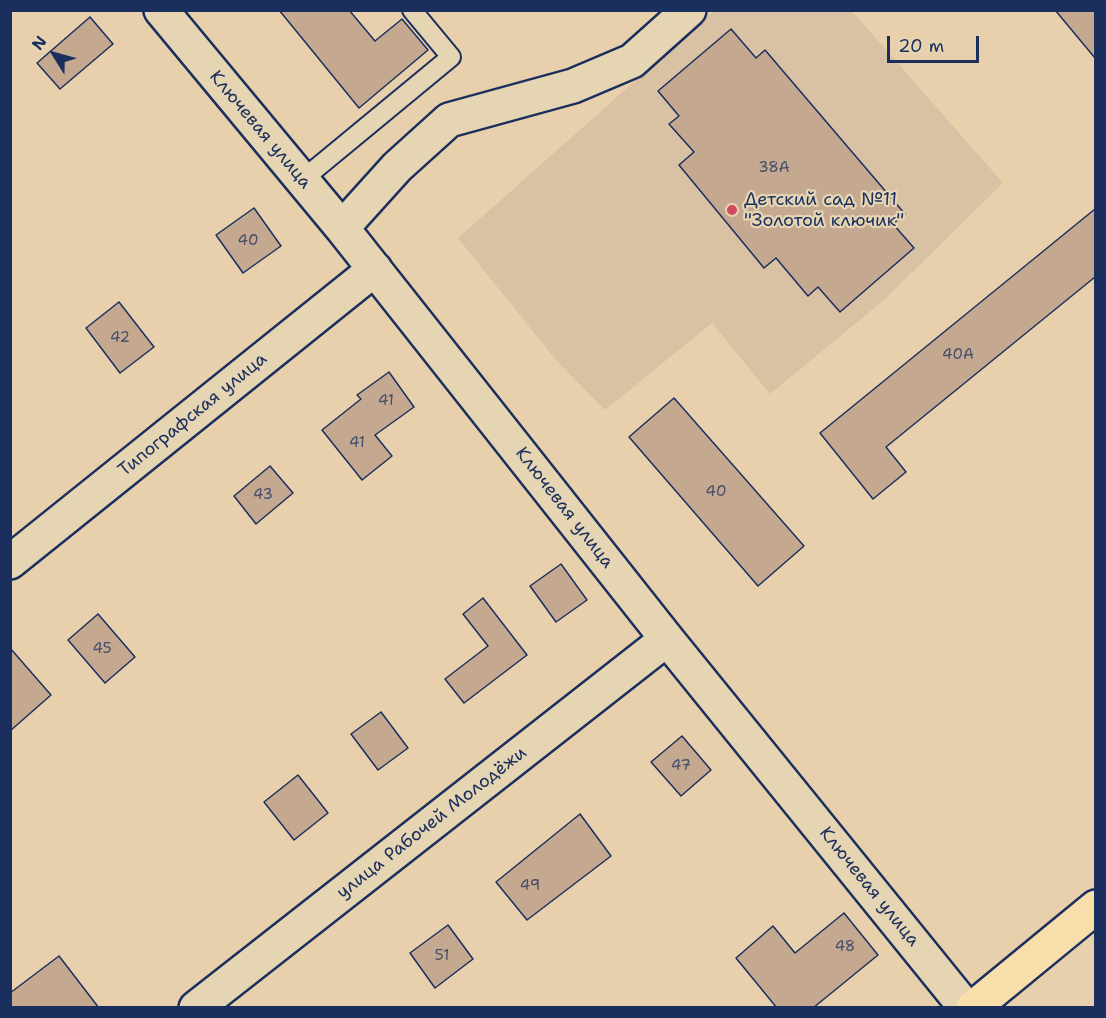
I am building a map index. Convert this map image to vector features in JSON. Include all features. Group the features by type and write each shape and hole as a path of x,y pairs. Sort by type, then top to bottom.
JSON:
{"main road":[{"path":"974,1008 1095,907"}],"street":[{"name":"Ключевая улица","path":"160,10 342,228 667,639 966,1008"},
{"path":"342,228 397,167 449,120 573,86 632,61 689,10"},
{"name":"Типографская улица","path":"10,562 375,269"},
{"name":"улица Рабочей Молодёжи","path":"196,1008 667,639"}],"lane":[{"path":"302,180 451,57 412,10"}],"shaded area":[{"name":"Детский сад №11 \"Золотой ключик\"","path":"714,11 852,11 1003,183 885,299 770,394 712,323 605,410 556,360 458,238"}],"building":[{"path":"279,10 349,10 375,41 402,19 428,50 359,108"},
{"path":"1055,10 1095,10 1095,58"},
{"path":"90,17 113,44 60,89 37,63"},
{"path":"731,29 756,58 765,50 905,214 893,224 914,248 840,312 818,287 808,296 776,258 764,268 679,165 694,152 669,124 679,116 658,91"},
{"path":"254,208 281,246 243,273 216,235"},
{"path":"1095,209 1095,277 886,447 906,472 873,499 820,433"},
{"path":"119,302 154,347 120,373 86,328"},
{"path":"389,372 414,407 375,435 392,456 362,480 322,430 361,399 357,395"},
{"path":"674,398 804,546 758,586 629,437"},
{"path":"270,466 293,493 256,524 234,496"},
{"path":"561,564 587,600 556,622 530,586"},
{"path":"483,598 527,655 464,703 445,679 488,646 463,614"},
{"path":"98,614 135,657 105,683 68,640"},
{"path":"10,648 51,695 10,731"},
{"path":"381,712 408,748 378,770 351,734"},
{"path":"682,736 711,770 681,796 651,762"},
{"path":"298,775 328,813 294,840 264,802"},
{"path":"580,814 611,856 527,920 496,882"},
{"path":"844,913 878,955 813,1008 777,1008 736,958 773,926 795,953"},
{"path":"448,925 473,959 435,988 410,953"},
{"path":"59,956 99,1008 10,1008 10,993"}],"place":[{"name":"Детский сад №11 \"Золотой ключик\"","path":"732,210"}]}
